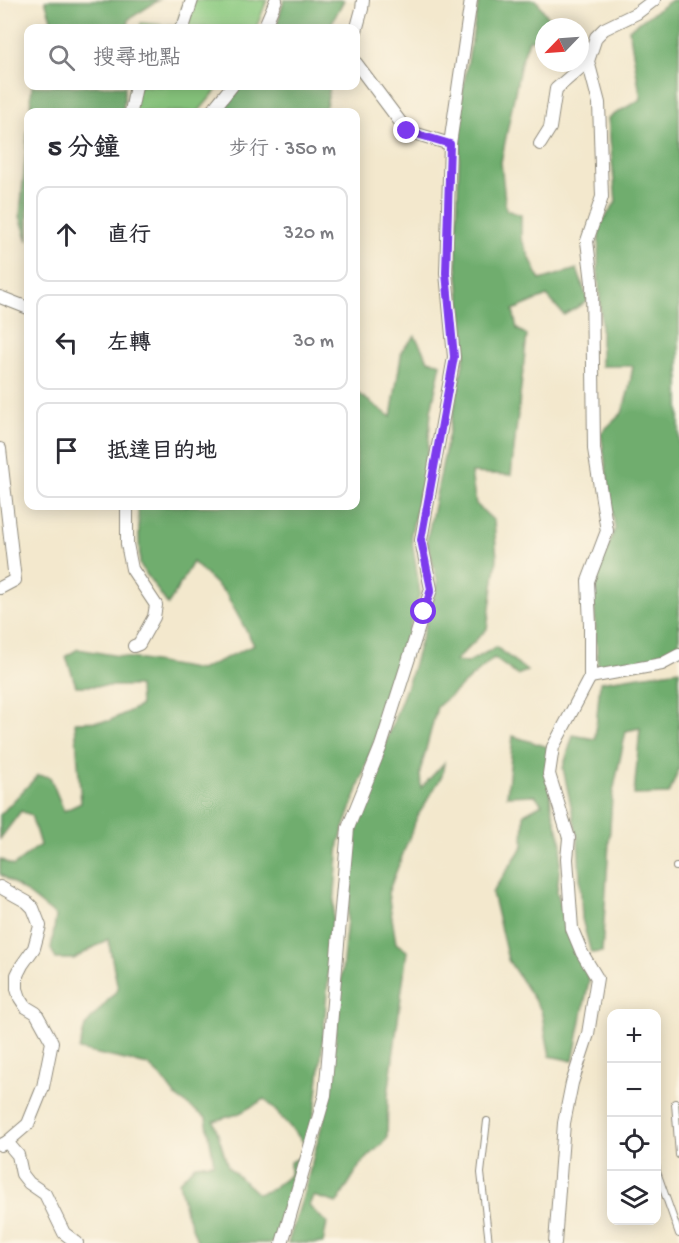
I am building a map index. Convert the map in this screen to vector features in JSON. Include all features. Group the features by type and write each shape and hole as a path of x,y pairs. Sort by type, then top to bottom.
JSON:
{"street":[{"path":"183,24 192,0"},
{"path":"266,24 276,0"},
{"path":"358,24 363,0"},
{"path":"282,1243 325,1095 348,828 381,746 431,589 421,540 454,357 446,273 450,144 471,0"},
{"path":"589,58 596,37 604,29 637,13 654,0"},
{"path":"555,1243 564,1122 572,1083 588,1034 597,978 582,953 573,929 567,859 569,838 549,774 553,747 590,677 588,581 607,531 594,449 592,282 587,241 603,197 599,103 589,65"},
{"path":"360,68 407,131 450,144"},
{"path":"540,144 550,128 556,88 575,72"},
{"path":"132,108 135,90"},
{"path":"214,108 229,90"},
{"path":"0,297 24,306"},
{"path":"0,449 8,502 15,580 0,588"},
{"path":"127,510 127,544 132,569 156,605 154,616 139,644 134,646"},
{"path":"590,677 662,664 679,655"},
{"path":"0,887 27,902 33,908 40,926 34,948 17,975 17,989 26,1006 36,1013 52,1042 43,1087 28,1124 4,1144 18,1155 22,1174 29,1183 45,1194 64,1233 77,1243"}],"lane":[{"path":"675,1103 679,1155"},
{"path":"487,1121 481,1173 489,1243"},
{"path":"657,1171 679,1234"}],"green space":[{"path":"45,0 159,0 129,19 128,24 49,24 51,19"},
{"path":"185,0 267,0 258,24 178,24"},
{"path":"284,0 344,0 331,24 277,24"},
{"path":"479,0 536,0 549,18 535,18 535,40 529,40 521,62 501,162 506,210 521,215 521,238 540,280 577,269 588,301 564,315 547,296 513,310 517,329 527,335 511,475 471,473 476,504 494,521 497,559 487,629 455,661 467,663 496,647 527,671 517,675 494,658 437,707 420,772 421,788 444,763 442,776 417,817 388,893 396,943 407,951 388,1096 387,1139 360,1165 337,1203 313,1196 309,1206 327,1223 323,1243 288,1243 330,1095 354,828 410,677 438,583 427,540 465,354 456,253 461,100"},
{"path":"672,0 679,0 679,648 659,660 598,672 593,582 615,529 601,433 622,413 633,366 601,366 599,226 616,202 608,118 641,99 629,29"},
{"path":"32,90 125,90 123,108 30,108"},
{"path":"129,90 217,90 201,108 127,108"},
{"path":"237,90 329,90 324,108 222,108"},
{"path":"24,171 24,228 20,216"},
{"path":"415,336 428,360 441,364 431,411 427,462 411,534 420,593 375,740 339,843 323,1041 316,1103 307,1146 265,1099 238,1114 214,1121 228,1167 258,1194 270,1190 290,1175 290,1162 299,1158 278,1243 198,1243 186,1212 179,1182 195,1165 214,1163 206,1118 175,1096 161,1077 148,1065 79,1050 85,1026 118,989 108,939 74,959 56,959 51,949 56,916 0,874 0,859 13,866 40,845 31,815 21,811 0,839 0,815 38,775 50,777 64,811 81,803 75,722 109,721 140,706 139,686 76,686 66,656 78,649 200,670 254,645 226,594 193,562 168,605 140,565 138,510 360,510 360,395 391,417 402,350"},
{"path":"679,670 679,768 669,794 634,795 640,728 626,731 612,797 602,952 591,953 582,919 578,839 563,768 573,735 595,739 600,682"},
{"path":"513,736 548,747 551,805 562,844 557,892 567,927 589,980 573,1061 550,1056 541,1010 508,960 492,893 523,846 524,814 542,804 535,795 507,796"}],"route":[{"path":"407,131 450,144 446,273 454,357 421,540 431,589 424,612"}]}
